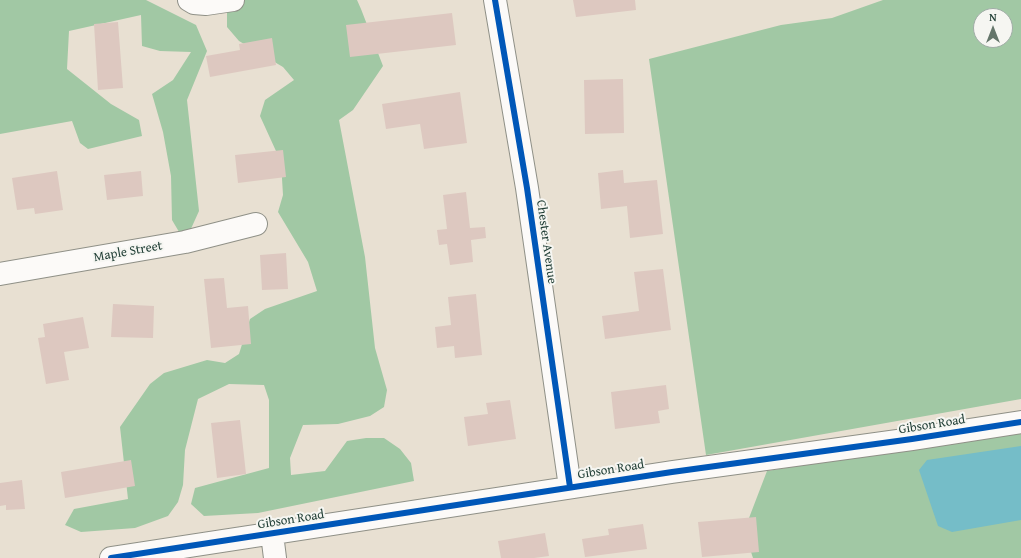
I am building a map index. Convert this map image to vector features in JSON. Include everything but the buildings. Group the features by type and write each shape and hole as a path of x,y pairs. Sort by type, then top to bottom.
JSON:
{"street":[{"path":"189,0 194,3 206,4 233,0"},
{"name":"Chester Avenue","path":"495,0 527,188 570,487"},
{"name":"Maple Street","path":"0,274 185,242 256,224"},
{"name":"Gibson Road","path":"111,558 570,487 912,440 1021,422"},
{"path":"272,534 275,558"}],"green space":[{"path":"0,0 146,0 196,25 207,51 187,100 199,211 185,242 172,220 171,176 163,132 152,94 173,80 191,52 160,51 142,46 141,15 69,31 67,69 111,104 139,120 142,136 88,149 80,143 72,121 0,134"},
{"path":"227,0 357,0 361,9 383,66 353,110 339,120 365,257 375,348 387,390 384,407 370,416 338,424 303,425 290,458 291,475 325,471 347,441 366,438 384,438 400,449 411,463 414,481 258,513 204,516 191,504 195,488 269,468 269,400 264,385 229,384 198,399 185,450 183,485 178,502 168,516 135,528 81,532 65,525 74,509 128,499 120,427 150,384 164,373 207,360 225,363 239,354 250,319 265,309 317,291 308,262 278,212 283,195 281,162 260,116 265,100 294,80 283,67 239,41 227,27"},
{"path":"883,0 1021,0 1021,399 706,455 649,59 781,25 832,18"},
{"path":"1021,430 1021,558 753,558 744,531 767,471"}],"water":[{"path":"1021,446 1021,520 952,532 938,526 919,470 927,460"}],"cycle path":[{"path":"495,0 527,188 570,487"},
{"path":"111,558 672,472 912,439 1021,422"}]}
